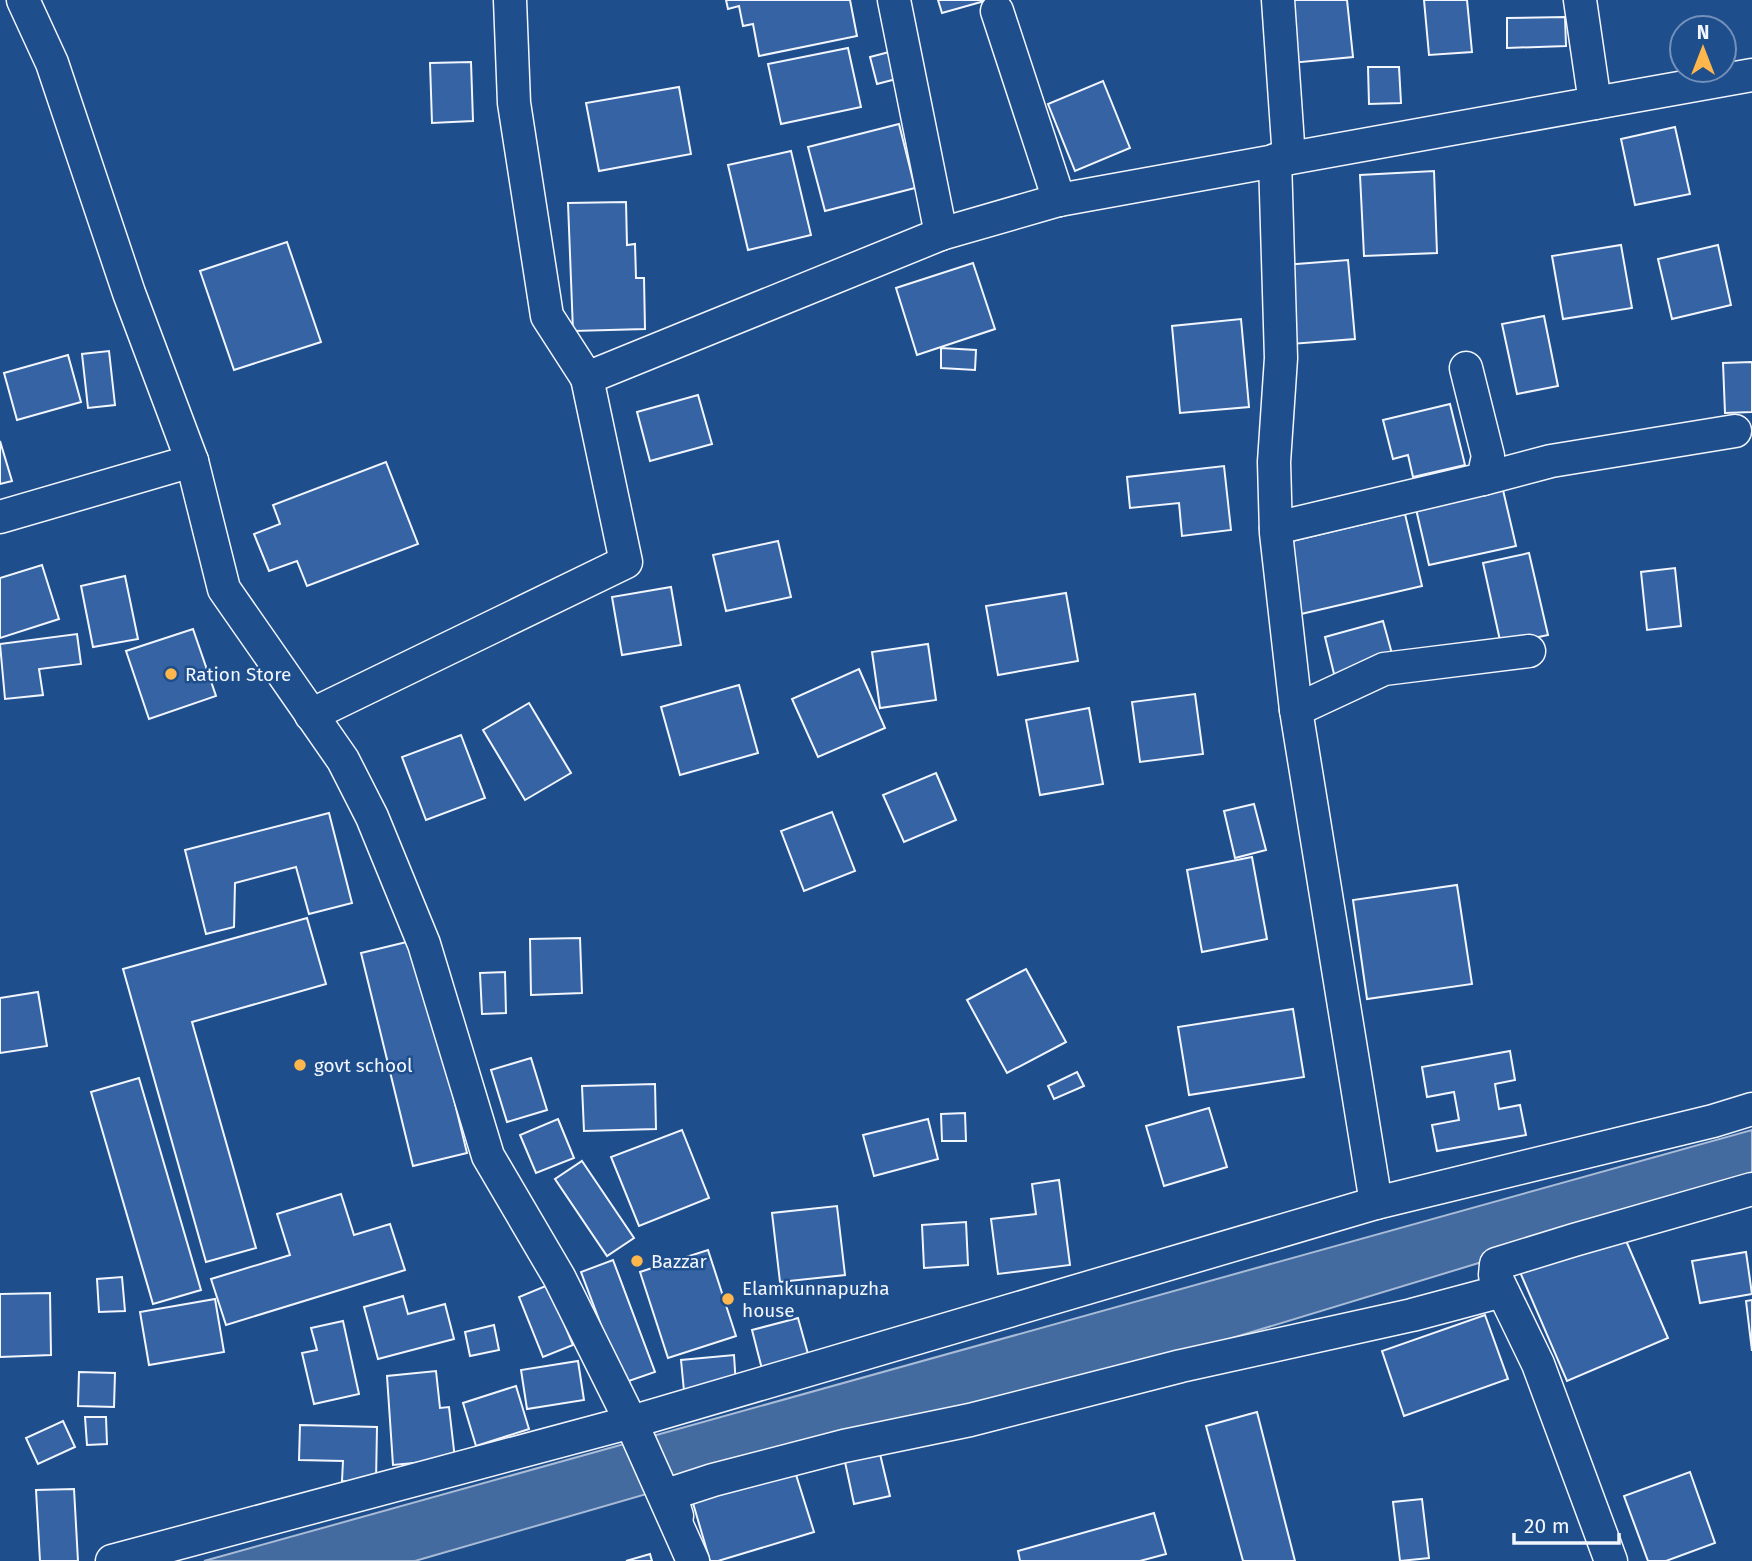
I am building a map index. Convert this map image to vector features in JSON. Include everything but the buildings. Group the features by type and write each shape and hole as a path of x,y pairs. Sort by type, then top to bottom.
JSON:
{"street":[{"path":"23,0 52,63 129,293 191,461 224,589 343,760 372,817 424,944 488,1156 559,1277 631,1422 694,1561"},
{"path":"312,715 626,562 587,378 547,316 514,103 510,0"},
{"path":"894,0 941,234"},
{"path":"1278,0 1282,159 1281,358 1274,462 1276,528 1296,710 1376,1203"},
{"path":"1580,0 1595,103"},
{"path":"997,12 1059,200"},
{"path":"587,378 941,234 1059,200 1752,75"},
{"path":"1466,368 1488,456 1483,479"},
{"path":"1276,528 1550,461 1734,431"},
{"path":"0,517 191,461"},
{"path":"1296,710 1384,669 1529,652"},
{"path":"112,1561 631,1422 1376,1203 1713,1121 1752,1109"},
{"path":"1611,1561 1538,1364 1495,1275 1496,1264 1752,1189"},
{"path":"694,1561 670,1494 833,1448 971,1420 1181,1366 1412,1315 1502,1291"}],"water":[{"path":"1752,1130 1752,1180 1153,1362 788,1453 415,1561 204,1561"}],"place":[{"name":"Ration Store","path":"171,674"},
{"name":"govt school","path":"300,1065"},
{"name":"Bazzar","path":"637,1261"},
{"name":"Elamkunnapuzha house","path":"728,1299"}]}
